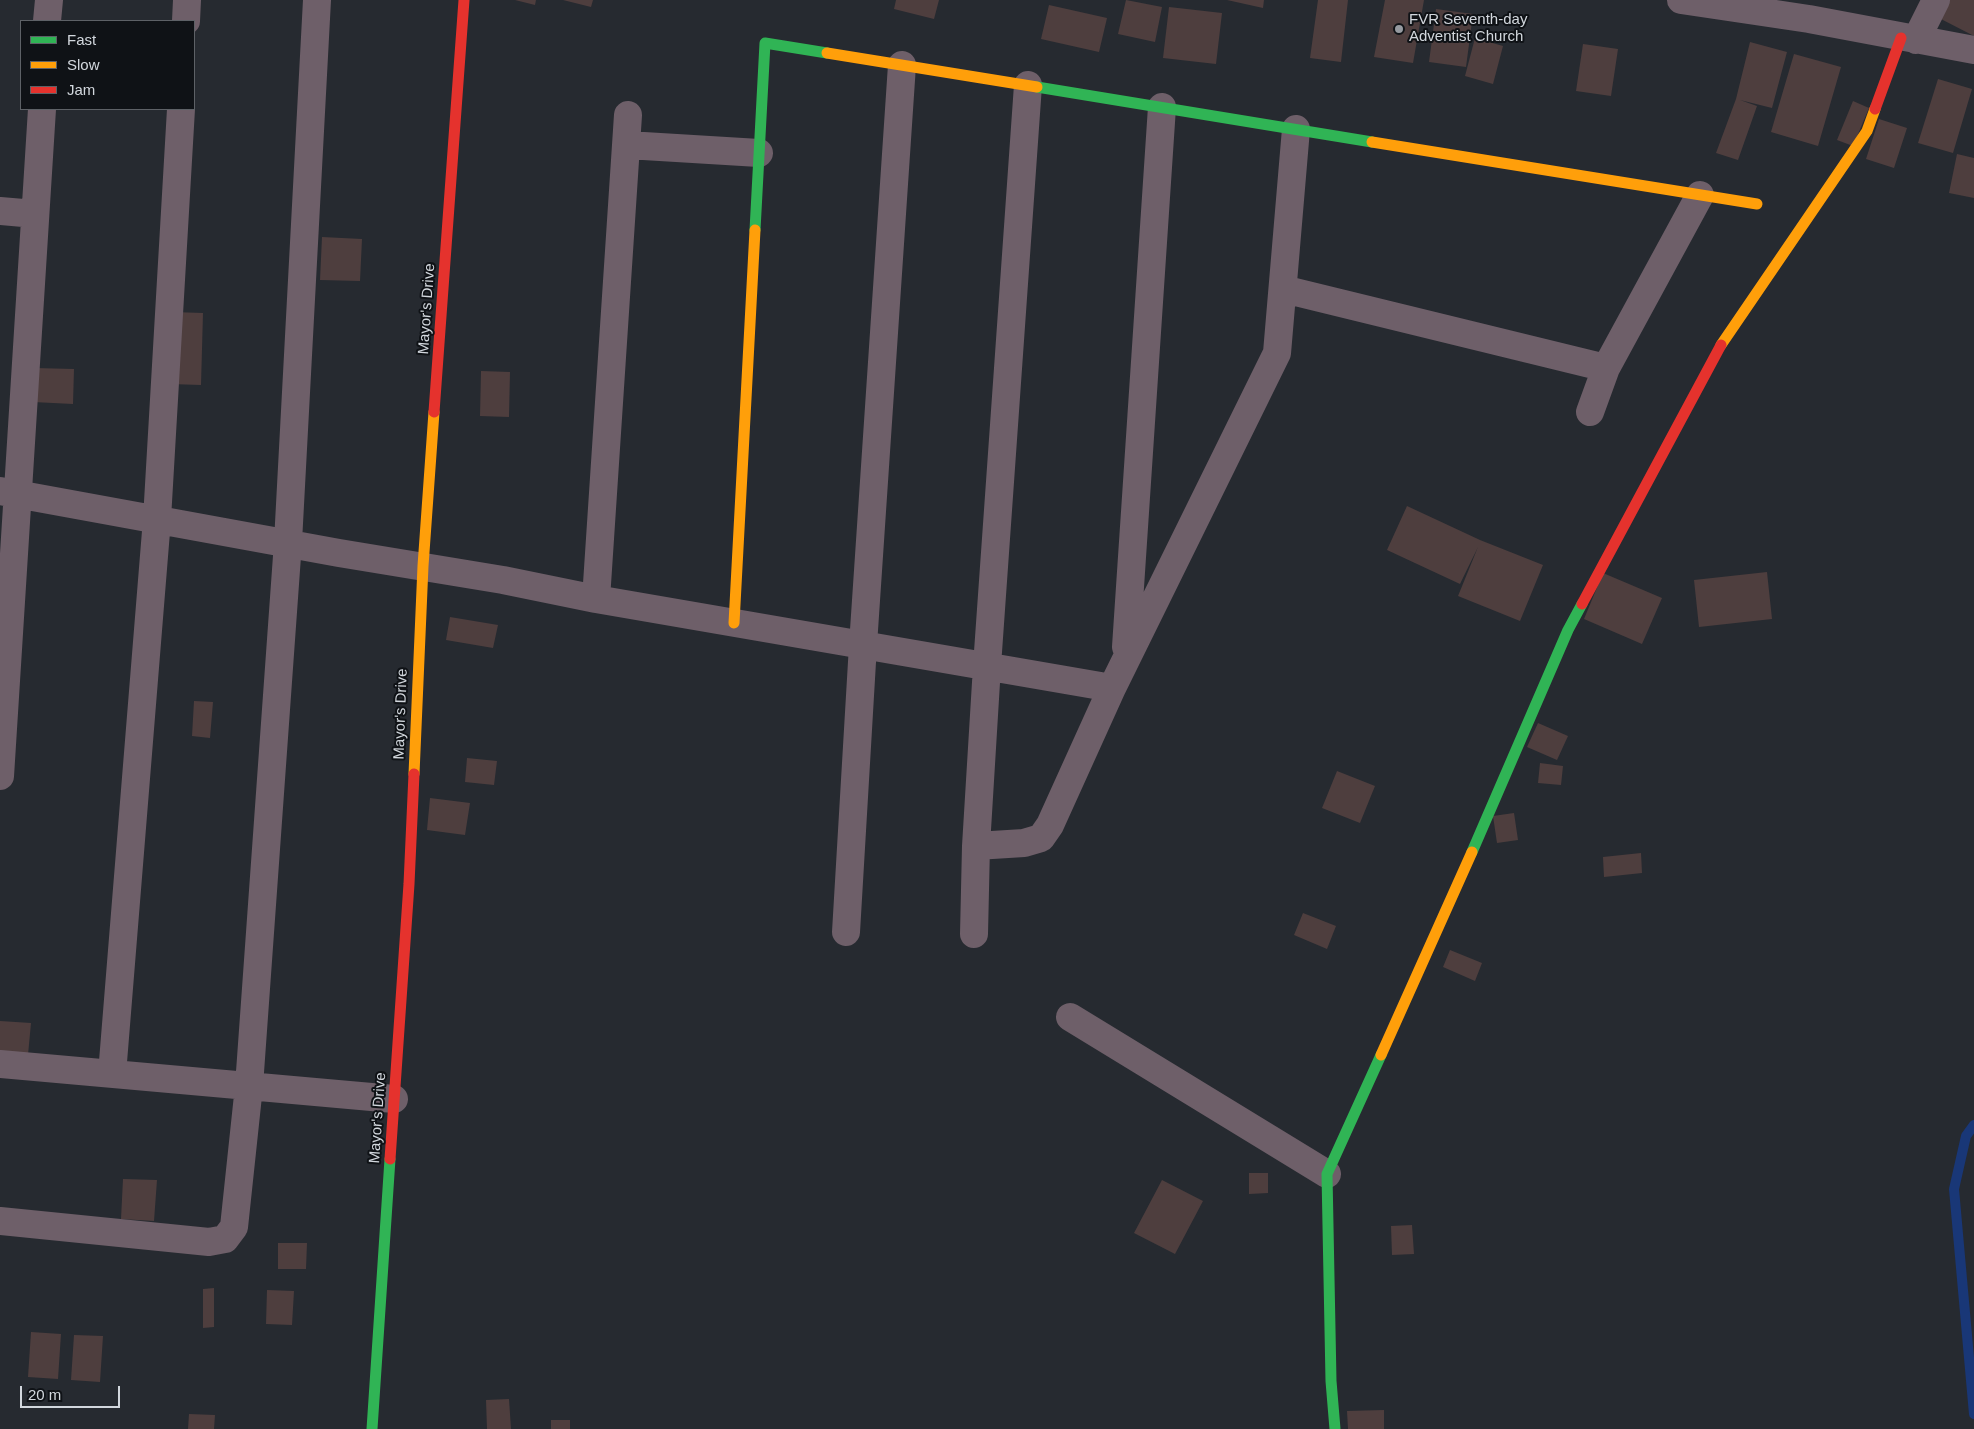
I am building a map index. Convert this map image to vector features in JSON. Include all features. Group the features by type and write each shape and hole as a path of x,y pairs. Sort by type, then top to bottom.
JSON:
{"street":[{"path":"47,20 49,0"},
{"path":"186,20 187,0"},
{"path":"0,1221 210,1242 225,1239 234,1227 249,1086 288,542 317,0"},
{"name":"Mayor's Drive","path":"372,1429 409,884 422,566 464,0"},
{"path":"1335,1429 1331,1380 1327,1174 1436,936 1568,630 1722,343 1867,131 1908,39 1936,0"},
{"path":"1695,1 1814,10 1908,39 1974,50"},
{"path":"734,623 765,43 1757,204"},
{"path":"846,932 863,645 902,65"},
{"path":"974,934 976,846 987,666 1028,85"},
{"path":"1126,659 1162,107"},
{"path":"0,776 8,492 35,214 42,110"},
{"path":"112,1074 157,519 181,110"},
{"path":"596,599 628,115"},
{"path":"976,846 1024,843 1041,838 1050,825 1126,659 1278,353 1296,129"},
{"path":"627,145 759,153"},
{"path":"1590,412 1606,368 1700,195"},
{"path":"0,211 35,214"},
{"path":"1283,289 1606,368"},
{"path":"8,492 503,580 596,599 1112,688"},
{"path":"1070,1018 1327,1174"},
{"path":"0,1064 394,1099"}],"building":[{"path":"515,0 536,0 535,5"},
{"path":"563,0 593,0 591,7"},
{"path":"896,0 939,0 934,19 894,9"},
{"path":"1126,0 1162,7 1155,42 1118,34"},
{"path":"1227,0 1264,0 1263,8"},
{"path":"1318,0 1348,0 1341,62 1310,58"},
{"name":"FVR Seventh-day Adventist Church","path":"1385,0 1424,0 1413,63 1374,57"},
{"path":"1949,0 1974,0 1974,36 1939,18"},
{"path":"1049,5 1107,18 1099,52 1041,39"},
{"path":"1169,7 1222,13 1216,64 1163,58"},
{"path":"1436,9 1473,14 1466,67 1429,62"},
{"path":"1475,38 1503,46 1493,84 1465,76"},
{"path":"1750,42 1787,52 1772,108 1740,100 1757,106 1738,160 1716,153 1736,99"},
{"path":"1583,44 1618,49 1611,96 1576,91"},
{"path":"1794,54 1841,67 1818,146 1771,132"},
{"path":"1938,79 1972,89 1953,153 1918,143"},
{"path":"1853,101 1869,108 1853,146 1837,140"},
{"path":"1879,119 1907,128 1894,168 1866,159"},
{"path":"1957,154 1974,158 1974,198 1949,193"},
{"path":"322,237 362,239 360,281 320,280"},
{"path":"172,312 203,313 201,385 170,384"},
{"path":"34,368 74,369 73,404 33,402"},
{"path":"481,371 510,372 509,417 480,416"},
{"path":"1407,506 1480,540 1543,565 1520,621 1458,596 1478,547 1460,584 1387,550"},
{"path":"1767,572 1772,619 1699,627 1694,580"},
{"path":"1603,573 1662,598 1642,644 1584,619"},
{"path":"450,617 498,625 493,648 446,640"},
{"path":"194,701 213,702 210,738 192,736"},
{"path":"1538,723 1568,736 1557,760 1527,747"},
{"path":"467,758 497,761 494,785 465,782"},
{"path":"1540,763 1563,766 1561,785 1538,783"},
{"path":"1337,771 1375,786 1360,823 1322,808"},
{"path":"430,798 470,803 465,835 427,830"},
{"path":"1514,813 1518,840 1497,843 1493,816"},
{"path":"1641,853 1642,873 1604,877 1603,857"},
{"path":"1303,913 1336,926 1327,949 1294,935"},
{"path":"1450,950 1482,963 1475,981 1443,967"},
{"path":"0,1021 31,1023 28,1055 0,1053"},
{"path":"1249,1173 1268,1173 1268,1193 1249,1194"},
{"path":"123,1179 157,1180 154,1221 121,1219"},
{"path":"1162,1180 1203,1201 1175,1254 1134,1233"},
{"path":"1412,1225 1414,1254 1392,1255 1391,1226"},
{"path":"278,1243 307,1243 306,1269 278,1269"},
{"path":"214,1288 214,1327 203,1328 203,1289"},
{"path":"267,1290 294,1291 292,1325 266,1324"},
{"path":"31,1332 61,1334 58,1379 28,1377"},
{"path":"74,1335 103,1336 100,1382 71,1380"},
{"path":"509,1399 511,1429 487,1429 486,1400"},
{"path":"1384,1410 1384,1429 1348,1429 1347,1411"},
{"path":"189,1414 215,1415 214,1429 188,1429"},
{"path":"551,1420 570,1420 570,1429 551,1429"}],"waterway":[{"path":"1974,1125 1966,1136 1954,1189 1974,1414"}],"traffic: fast":[{"path":"755,230 765,43 827,53"},
{"path":"1037,87 1372,142"},
{"path":"1472,852 1568,630 1582,604"},
{"path":"1335,1429 1331,1381 1327,1174 1381,1055"},
{"path":"372,1429 390,1159"}],"traffic: slow":[{"path":"827,53 1037,87"},
{"path":"1721,345 1867,131 1875,109"},
{"path":"1372,142 1757,204"},
{"path":"734,623 755,230"},
{"path":"414,774 423,566 434,412"},
{"path":"1381,1055 1472,852"}],"traffic: jam":[{"path":"434,412 464,0"},
{"path":"1875,109 1901,38"},
{"path":"1582,604 1721,345"},
{"path":"390,1159 409,884 414,774"}],"place":[{"name":"FVR Seventh-day Adventist Church","path":"1399,29"}]}
